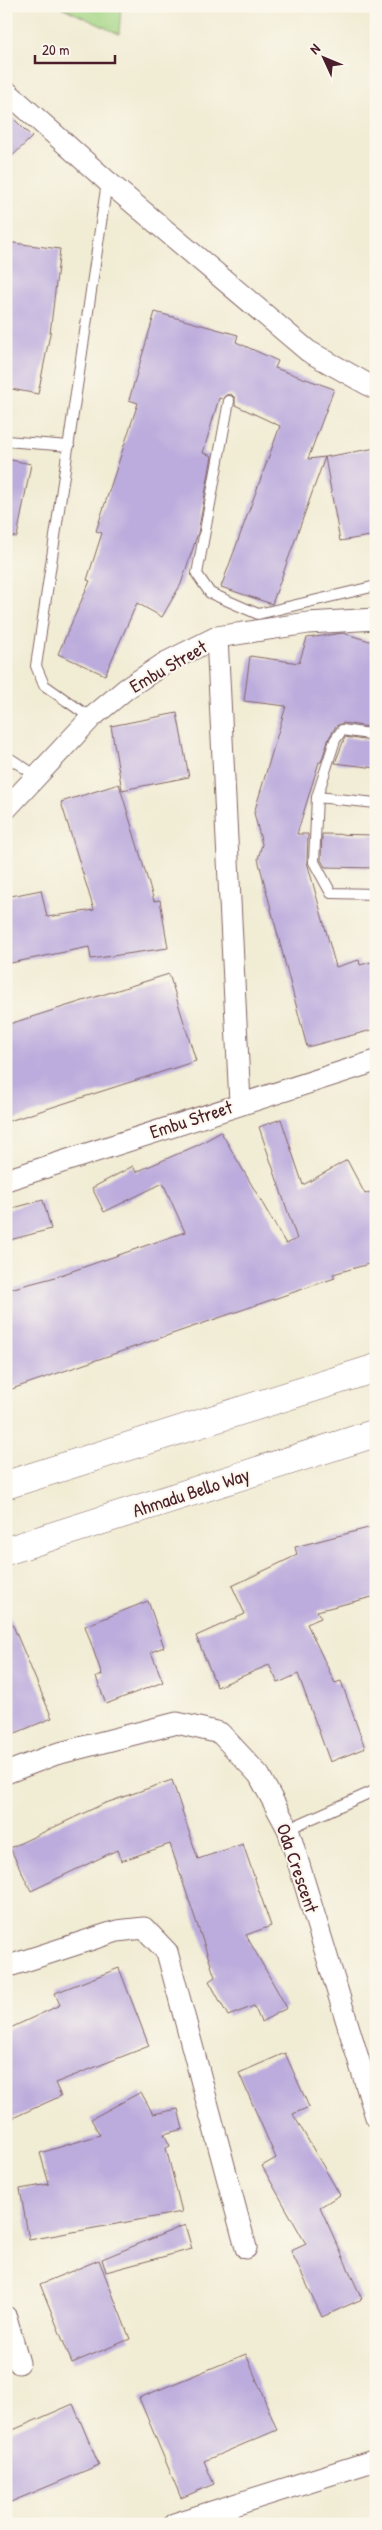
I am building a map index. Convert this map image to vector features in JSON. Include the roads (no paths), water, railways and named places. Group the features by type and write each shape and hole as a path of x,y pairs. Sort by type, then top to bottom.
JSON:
{"main road":[{"path":"6,1485 376,1368"},
{"name":"Ahmadu Bello Way","path":"6,1551 376,1433"}],"street":[{"path":"6,91 107,181 308,351 376,389"},
{"name":"Embu Street","path":"6,809 91,718 126,689 165,663 217,637 308,623 376,619"},
{"path":"217,637 240,1103"},
{"name":"Embu Street","path":"6,1180 240,1103 376,1061"},
{"name":"Oda Crescent","path":"6,1772 56,1754 178,1723 220,1734 259,1775 288,1830 376,2117"},
{"path":"6,1967 117,1931 144,1928 167,1952 246,2248"},
{"path":"6,2317 19,2363"},
{"path":"174,2524 219,2517 376,2460"}],"lane":[{"path":"91,718 44,685 36,666 107,181"},
{"path":"229,401 197,574 210,593 258,614 376,586"},
{"path":"6,441 69,446"},
{"path":"376,735 342,730 335,740 317,797 314,862 331,892 376,894"},
{"path":"6,756 37,776"},
{"path":"317,797 376,803"},
{"path":"288,1830 376,1790"}]}
